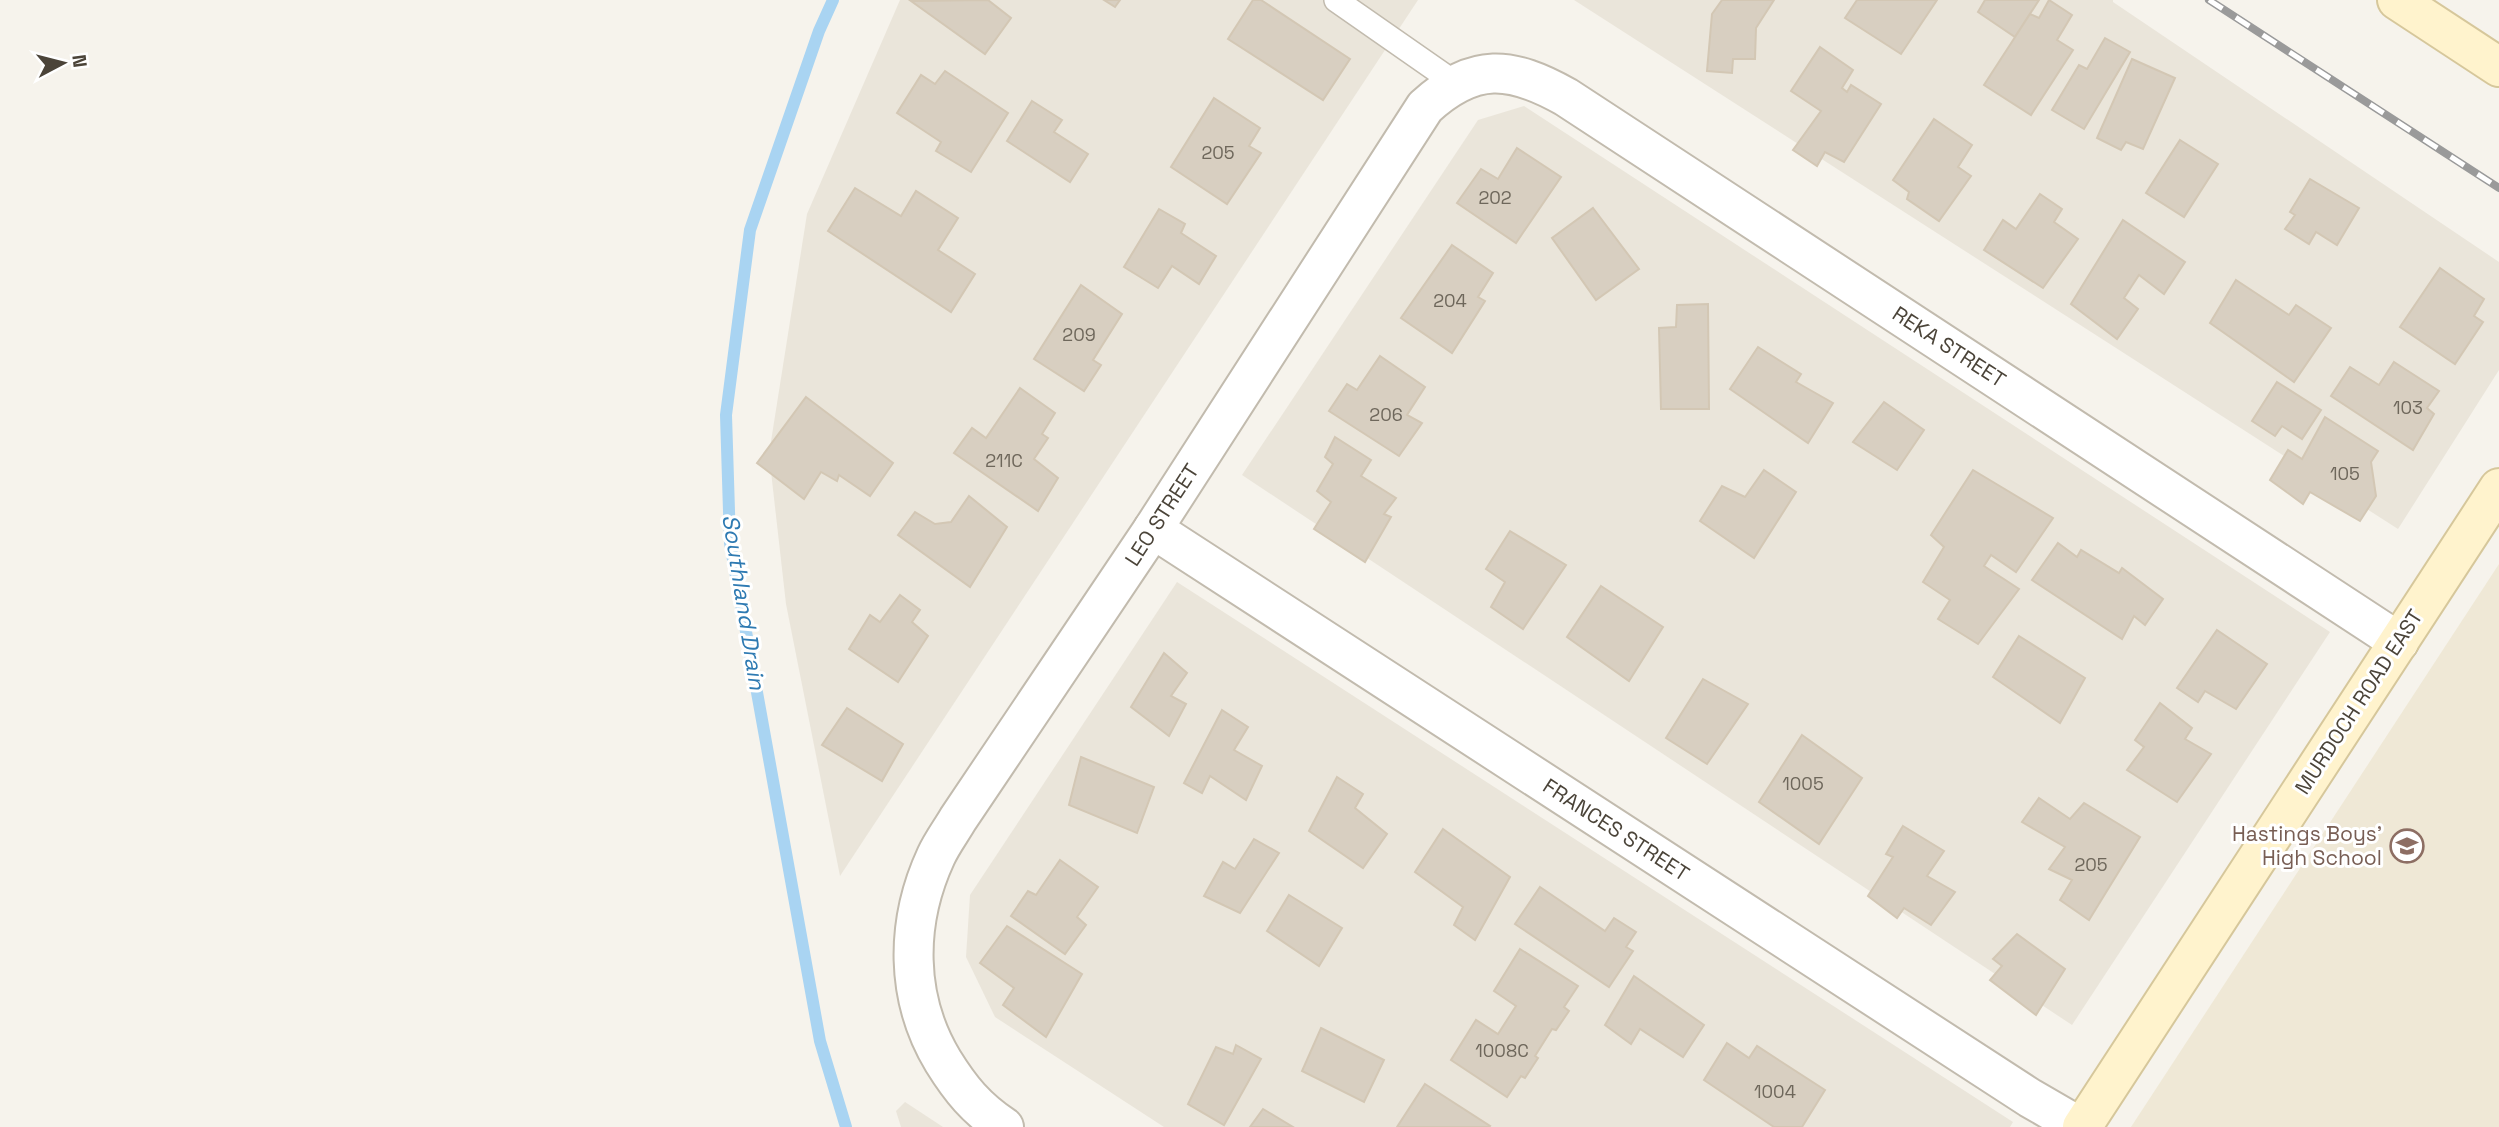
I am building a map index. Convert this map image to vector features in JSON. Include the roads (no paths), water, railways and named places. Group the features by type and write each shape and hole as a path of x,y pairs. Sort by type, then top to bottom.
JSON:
{"street":[{"path":"2397,0 2499,67"},
{"name":"LEO STREET","path":"1004,1127 980,1111 953,1077 932,1042 919,1006 912,968 914,928 936,856 958,819 1153,529 1425,107 1454,83 1471,76 1491,73"},
{"name":"REKA STREET","path":"1491,73 1521,75 1566,97 2399,642"},
{"name":"MURDOCH ROAD EAST","path":"2081,1127 2499,488"},
{"name":"FRANCES STREET","path":"1153,529 2029,1098 2081,1127"}],"lane":[{"path":"1336,0 1454,83"}],"waterway":[{"name":"Southland Drain","path":"833,0 819,31 750,230 726,415 730,543 820,1041 846,1127"}],"railway":[{"path":"2209,0 2499,188"}],"place":[{"name":"Hastings Boys' High School","path":"2407,846"}]}
